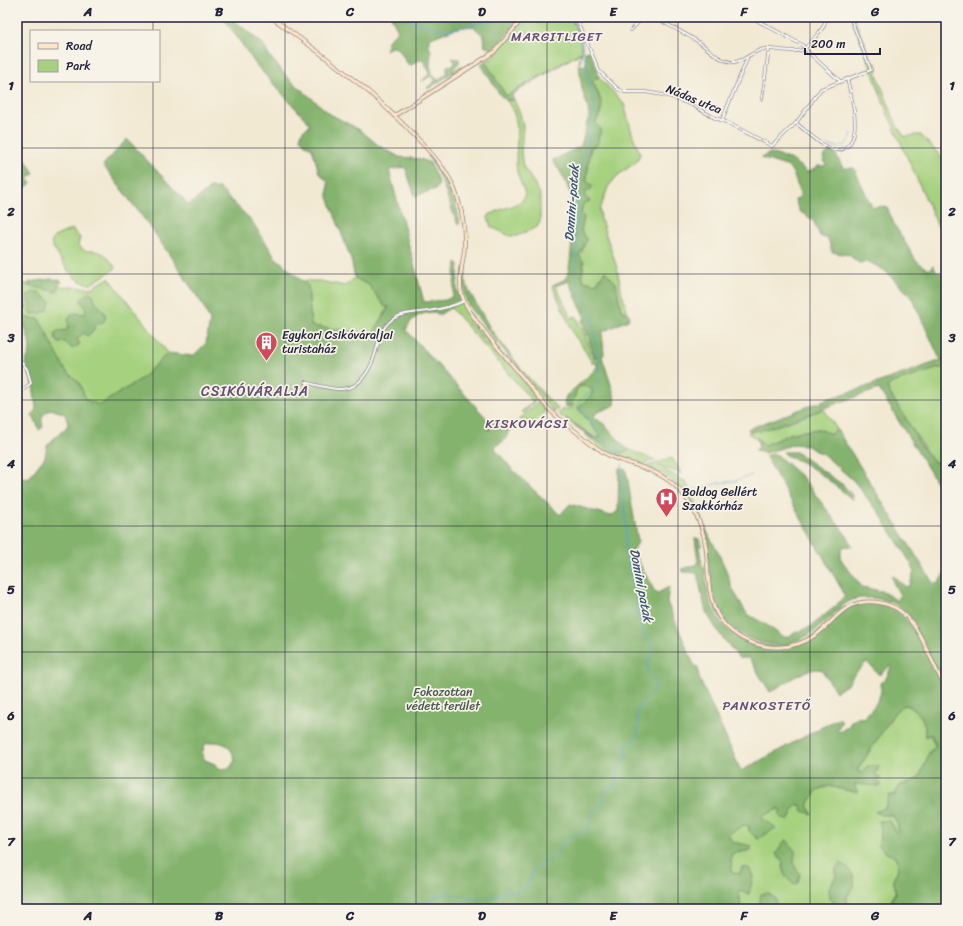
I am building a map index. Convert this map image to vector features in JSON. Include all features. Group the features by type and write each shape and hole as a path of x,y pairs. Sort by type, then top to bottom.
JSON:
{"main road":[{"path":"271,17 353,78 432,154 446,174 457,196 462,218 464,229 464,246 460,287 464,301 480,325 555,415 604,453 618,460 642,467 660,475 689,501 696,514 703,533 712,600 720,617 730,630 745,640 756,644 773,648 785,647 797,644 812,637 842,612 853,605 871,602 884,604 897,608 908,618 916,629 946,688"},
{"path":"394,116 494,52 524,17"}],"street":[{"name":"Nádas utca","path":"576,17 599,71 618,90 624,92 645,92 669,96 692,106 712,118 722,120 772,146 796,122"},
{"path":"631,30 644,17"},
{"path":"654,17 699,42 725,60 736,62 747,59 759,50 769,49 798,51 805,49 825,24 824,17"},
{"path":"751,17 802,45 840,81"},
{"path":"847,78 854,113 854,135 847,146 837,150 827,147 796,122 818,90 847,78 871,70 850,17"},
{"path":"762,99 769,49"},
{"path":"722,120 747,59"},
{"path":"17,294 22,306 17,314"},
{"path":"306,382 337,389 350,387 362,378 368,370 374,359 380,335 391,320 401,315 446,308 464,301"},
{"path":"17,357 27,369 31,383 17,395"}],"green space":[{"name":"Fokozottan védett terület","path":"223,17 230,17 263,44 268,54 287,77 330,114 360,130 378,145 399,157 420,159 430,163 439,184 436,189 415,196 405,167 389,170 424,302 446,300 453,296 456,262 459,264 457,290 460,300 450,304 450,308 439,315 435,312 421,314 408,325 406,330 488,420 506,423 488,421 489,431 490,425 509,425 518,421 511,428 505,439 496,445 495,449 511,468 560,515 570,504 611,516 618,511 619,468 626,470 638,542 633,551 656,594 669,587 667,602 694,665 698,667 699,678 741,771 839,718 842,721 837,730 839,732 849,726 851,721 856,717 863,718 879,698 881,683 888,676 891,665 879,675 867,662 853,676 848,684 836,692 822,670 816,669 803,673 770,692 749,658 739,658 719,633 706,612 697,573 683,572 682,569 698,563 695,538 700,539 702,545 699,546 702,566 705,568 708,594 712,606 718,618 726,628 746,641 769,646 793,644 805,640 819,631 841,612 860,604 880,604 889,607 898,612 912,627 915,624 900,607 891,602 885,600 858,598 846,603 820,627 806,636 790,643 767,644 748,638 740,633 722,619 717,611 711,591 705,535 694,505 695,504 726,570 732,588 747,614 765,624 783,637 788,637 810,627 836,606 845,595 765,456 772,454 777,455 802,477 849,539 852,547 845,546 841,549 842,561 862,587 881,591 898,601 900,595 893,582 892,575 906,587 910,585 914,571 912,565 878,510 854,481 823,454 808,446 795,444 765,453 755,450 759,448 757,438 765,445 792,433 818,429 831,434 836,428 933,583 938,584 946,570 946,909 889,909 891,907 892,899 896,893 894,879 898,870 897,857 886,853 878,845 881,839 879,834 881,829 879,821 889,821 894,827 895,832 898,831 898,825 893,815 882,815 875,812 885,808 890,795 895,795 900,785 912,782 920,776 930,751 936,747 931,734 925,737 925,726 922,718 919,714 906,705 902,706 895,712 858,769 858,772 862,773 867,766 879,766 875,775 881,778 877,781 882,785 854,784 858,793 829,786 817,790 807,806 812,814 803,811 801,805 796,805 788,821 780,817 780,808 761,817 776,828 758,839 749,831 749,826 744,825 728,834 732,842 751,846 751,850 731,854 732,873 740,874 742,867 749,868 753,877 749,894 739,891 741,909 17,909 17,475 28,479 45,457 47,446 66,428 68,424 65,414 51,409 43,416 43,427 39,430 32,415 36,409 33,382 25,364 30,351 29,340 20,313 27,318 39,319 66,371 79,382 86,400 100,405 141,379 168,353 193,356 206,343 210,321 203,305 154,232 103,165 127,139 189,205 210,188 219,188 251,220 275,257 308,286 311,326 373,334 389,307 385,307 369,285 355,278 351,259 328,197 328,182 319,173 312,148 306,145 300,138 303,130 309,127 309,123 257,66","holes":["218,742 228,746 232,752 235,760 230,768 218,769 215,764 205,760 202,754 205,744"]},
{"path":"391,17 523,17 493,50 485,46 484,36 473,26 456,28 436,36 429,37 429,47 431,51 430,65 432,73 437,80 447,74 447,66 454,65 455,62 452,58 459,59 459,63 453,68 453,71 461,66 463,67 427,88 435,81 431,76 422,81 430,73 423,60 419,60 409,66 398,48 391,47 386,50 385,49 387,46 386,43 398,30"},
{"path":"530,17 571,17 580,38 582,52 506,96 485,61 491,59 491,57 511,35 525,23 524,20"},
{"path":"852,17 854,17 871,61 876,63 877,75 897,126 904,136 921,135 946,162 946,244 887,112"},
{"path":"589,51 599,77 592,80 599,97 601,107 595,123 601,129 597,145 590,148 586,181 593,186 590,190 586,191 585,197 590,201 583,204 581,213 584,218 581,231 587,240 579,255 584,262 582,275 584,281 596,284 605,271 616,283 621,310 628,313 630,317 628,320 602,332 604,354 602,357 614,394 615,405 596,413 594,417 605,425 626,448 630,450 619,454 566,420 566,418 596,439 599,439 599,435 578,408 592,394 592,389 581,386 579,387 569,406 565,406 564,403 566,396 597,367 597,362 582,321 585,318 569,281 556,286 555,284 566,278 570,264 572,204 568,188 562,174 553,160 581,146 589,116 582,89 579,65 586,66 585,52"},
{"path":"485,61 506,96 566,61 513,94 512,96 514,100 506,100 500,95 481,64"},
{"path":"599,77 624,104 640,155 636,162 617,176 608,187 600,210 601,220 617,268 622,294 628,313 621,310 616,283 605,272 596,284 584,281 582,275 584,262 579,255 583,251 581,231 584,218 581,213 591,148 596,123 602,106 600,97 592,80"},
{"path":"506,100 514,100 520,113 523,126 521,153 523,166 540,194 540,222 537,227 517,236 510,236 491,227 488,218 489,215 523,200 525,193 517,172 517,126 512,109"},
{"path":"17,146 34,173 28,178 31,183 24,189 17,187"},
{"path":"829,151 835,153 843,168 854,168 872,207 887,207 894,224 916,261 929,270 933,265 937,272 942,273 946,270 946,356 942,359 943,360 946,357 946,367 892,383 887,387 927,455 937,464 946,462 946,498 879,389 825,408 821,401 863,388 941,359 911,296 884,270 869,262 859,263 849,255 832,252 828,239 820,236 813,220 799,211 795,200 800,197 800,193 793,173 789,167 761,158 770,153 792,160 807,172 815,169 817,166 826,165 823,157"},
{"path":"428,156 431,156 450,188 460,223 458,225 438,172"},
{"path":"72,229 80,238 78,245 85,251 96,251 104,254 116,268 91,284 84,283 72,275 51,244 54,237"},
{"path":"466,267 465,279 469,291 491,330 522,370 521,371 469,307 465,297 463,283 463,268"},
{"path":"17,270 23,284 91,288 109,278 168,353 141,379 100,406 86,400 79,382 66,371 27,318 20,313 22,306 17,293"},
{"path":"355,278 369,285 385,306 389,306 373,334 311,326 308,286 302,281 319,281 345,286"},
{"path":"51,279 60,280 62,282 59,285 57,292 28,286 30,282"},
{"path":"555,284 571,318 576,316 594,357 595,363 592,363 574,335 552,285"},
{"path":"34,292 42,294 47,298 50,302 48,310 41,313 32,314 29,310 31,306 28,302 27,296"},
{"path":"89,293 93,294 96,303 105,313 106,318 103,322 97,324 94,327 94,330 87,336 84,333 77,339 80,344 72,349 65,342 59,343 56,340 55,334 57,331 67,330 68,319 74,313 85,314 85,307 80,300"},
{"path":"461,302 472,318 468,324 471,324 488,346 489,344 473,323 476,322 537,398 524,413 521,412 533,402 450,308"},
{"path":"946,367 946,462 940,464 932,460 887,387 892,383"},
{"path":"522,370 558,409 555,411 552,410 521,371"},
{"path":"584,385 592,389 592,394 578,408 599,435 599,439 558,414 561,410 572,408 573,404 569,407 565,406 571,403 574,399 577,389"},
{"path":"539,401 547,410 533,424 532,423 528,426 520,419"},
{"path":"820,403 824,409 760,431 756,430 750,432 748,429"},
{"path":"824,409 836,428 831,434 818,429 792,433 765,445 748,433 769,428"},
{"path":"585,434 619,454 630,450 655,459 642,465 625,460 598,446"},
{"path":"783,452 796,452 843,485 852,495 853,500 815,470 802,462 787,456"},
{"path":"672,458 682,474 658,465 683,481 685,480 696,503 692,504 685,489 683,490 665,475 647,466"},
{"path":"906,705 919,714 922,718 925,726 925,736 930,734 936,748 930,751 920,776 912,782 900,785 895,796 888,799 885,808 876,812 882,815 893,815 898,825 898,832 881,829 881,839 886,853 897,857 898,870 894,879 896,893 892,899 891,907 889,909 847,909 847,895 850,893 836,868 836,876 829,889 830,899 841,909 741,909 739,891 753,877 749,868 742,867 740,874 732,873 731,854 751,850 751,846 731,842 728,834 744,825 749,826 749,831 760,817 780,808 801,805 812,813 807,806 817,790 829,786 858,793 854,784 865,784 877,781 875,775 879,766 862,773 858,773 858,769 895,712 902,706"},
{"path":"786,839 795,851 794,865 800,874 798,883 794,885 785,876 782,861 776,854"},
{"path":"840,863 847,867 852,873 854,880 853,888 847,896 847,909 841,909 830,899 829,889 836,876 836,868"},
{"path":"768,893 776,899 776,909 764,909 759,906 761,894"}],"waterway":[{"path":"404,17 412,22 447,31 505,17"},
{"name":"Domini-patak","path":"572,17 581,38 594,107 590,133 580,169 577,208 576,275 580,293 591,314 600,367 599,383 577,404 601,437 620,454 621,459"},
{"path":"828,145 836,147 843,146 849,141 852,133"},
{"name":"Domini patak","path":"423,909 430,900 441,895 448,894 484,899 506,892 515,892 525,888 533,872 541,864 555,855 566,839 586,831 589,826 592,813 603,803 605,792 615,785 618,768 627,757 625,748 626,745 637,737 637,716 639,707 653,691 656,684 648,670 652,647 642,630 625,549 626,527 622,464"},
{"path":"694,488 699,490 718,483 735,481 752,475"}],"place":[{"name":"Egykori Csikóváraljai turistaház","path":"266,362"},
{"name":"Boldog Gellért Szakkórház","path":"666,518"}],"district":[{"name":"MARGITLIGET","path":"557,36"},
{"name":"CSIKÓVÁRALJA","path":"255,391"},
{"name":"KISKOVÁCSI","path":"527,423"},
{"name":"PANKOSTETŐ","path":"767,705"}]}
